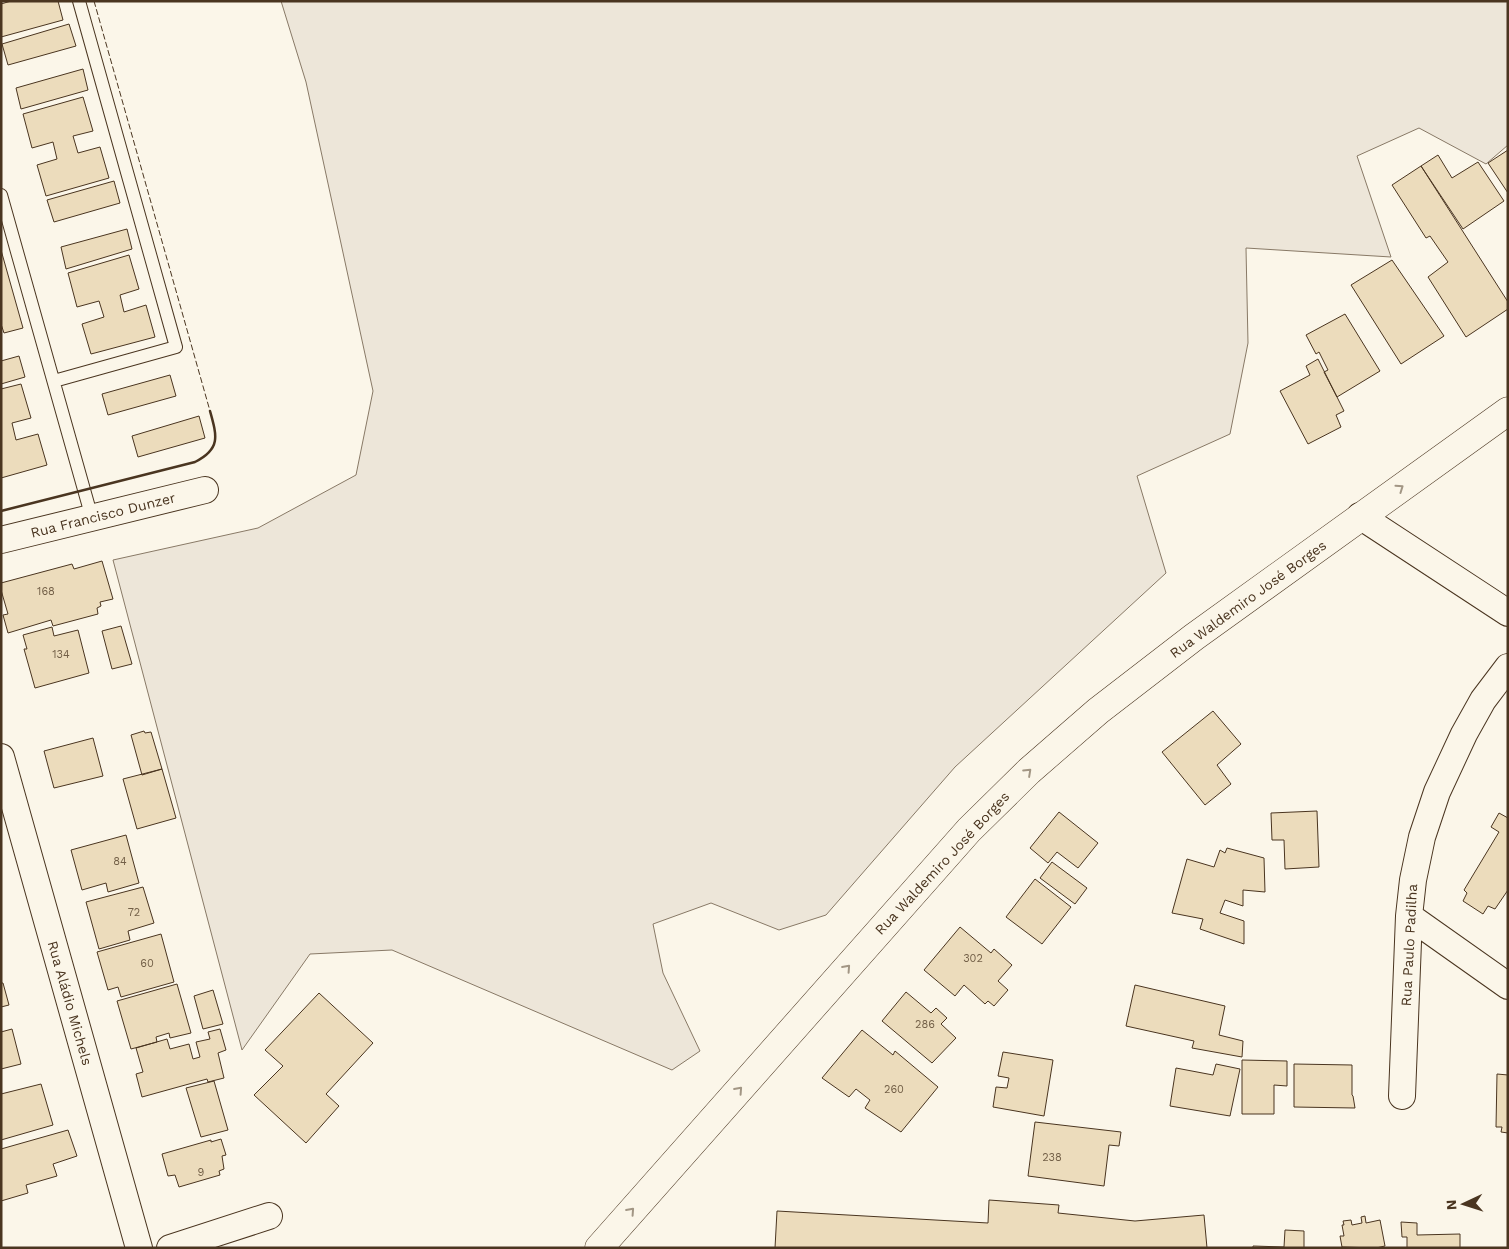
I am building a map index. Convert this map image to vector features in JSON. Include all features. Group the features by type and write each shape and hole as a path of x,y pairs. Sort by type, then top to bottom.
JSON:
{"main road":[{"name":"Rua Waldemiro José Borges","path":"599,1248 969,830 1029,771 1098,711 1194,637 1508,411"}],"street":[{"name":"Rua Francisco Dunzer","path":"1,540 204,490"},
{"path":"1360,516 1508,613"},
{"name":"Rua Paulo Padilha","path":"1402,1096 1409,916 1413,880 1422,837 1438,792 1464,734 1483,700 1508,666"},
{"name":"Rua Aládio Michels","path":"1,758 139,1248"},
{"path":"1409,916 1508,986"},
{"path":"170,1248 269,1216"}],"lane":[{"path":"54,381 176,347 78,1"},
{"path":"1,195 92,518"}],"shaded area":[{"path":"281,1 1508,1 1508,145 1486,164 1419,128 1357,156 1391,257 1246,248 1248,343 1230,434 1137,476 1166,573 955,767 826,915 779,930 711,903 653,924 663,973 700,1051 672,1070 392,950 310,954 242,1050 113,560 258,528 356,475 373,391 306,82"}],"building":[{"path":"11,1 58,1 63,20 1,37 1,4"},
{"path":"69,24 76,46 8,65 2,44"},
{"path":"83,69 88,90 21,109 16,88"},
{"path":"83,97 93,131 73,136 78,153 100,147 109,178 46,196 37,165 57,159 53,142 32,148 23,114"},
{"path":"1508,150 1508,193 1488,163"},
{"path":"1438,155 1452,178 1478,162 1504,201 1463,229 1421,166"},
{"path":"1421,166 1508,302 1508,309 1466,337 1428,277 1448,262 1430,236 1426,238 1392,185"},
{"path":"114,181 120,203 54,222 47,200"},
{"path":"127,229 132,249 66,269 61,247"},
{"path":"1,250 23,328 4,333 1,324"},
{"path":"129,255 139,289 120,295 124,312 146,305 155,337 91,354 82,324 104,317 99,301 77,307 68,273"},
{"path":"1392,260 1444,336 1401,364 1351,285"},
{"path":"1345,314 1380,371 1337,397 1324,372 1328,370 1319,352 1316,354 1306,335"},
{"path":"19,356 25,377 1,384 1,361"},
{"path":"1318,359 1344,411 1336,415 1341,427 1308,444 1280,391 1310,375 1306,366"},
{"path":"170,375 176,396 108,415 102,394"},
{"path":"21,384 31,418 12,423 16,440 38,434 47,465 1,478 1,389"},
{"path":"199,416 205,438 138,457 132,436"},
{"path":"102,561 113,599 100,602 101,606 97,608 98,614 53,626 51,620 8,633 3,615 8,614 1,590 1,583 72,564 74,569"},
{"path":"121,626 132,664 112,669 102,631"},
{"path":"52,627 54,636 78,630 89,673 35,688 24,649 27,649 23,635"},
{"path":"1213,711 1241,744 1217,765 1231,784 1205,805 1162,752"},
{"path":"144,731 145,733 151,732 162,769 142,775 131,735"},
{"path":"93,738 103,776 54,788 44,751"},
{"path":"162,769 176,818 137,829 123,779"},
{"path":"1317,811 1319,867 1285,869 1284,840 1272,840 1271,813"},
{"path":"1059,812 1098,843 1078,868 1057,852 1048,863 1030,848"},
{"path":"1499,813 1508,818 1508,890 1495,909 1488,906 1483,914 1463,901 1467,893 1464,890 1499,832 1491,827"},
{"path":"126,835 139,883 108,892 106,883 82,890 71,850"},
{"path":"1227,848 1264,858 1265,892 1243,890 1243,906 1225,900 1220,913 1244,921 1244,944 1200,929 1203,919 1172,913 1187,859 1214,867 1220,850 1225,853"},
{"path":"1052,862 1087,888 1075,904 1040,878"},
{"path":"1035,879 1071,907 1042,944 1006,917"},
{"path":"143,887 154,923 128,931 130,940 99,949 86,902"},
{"path":"960,927 991,953 994,949 1012,965 998,981 1008,990 994,1006 988,1001 985,1004 964,985 955,996 924,970"},
{"path":"161,934 174,982 121,997 118,987 108,990 97,952"},
{"path":"1,983 3,983 9,1005 1,1007"},
{"path":"177,984 191,1033 170,1038 169,1033 156,1037 157,1042 131,1049 117,1001"},
{"path":"1135,985 1225,1006 1219,1035 1243,1041 1242,1057 1192,1048 1194,1041 1126,1026"},
{"path":"213,990 223,1024 203,1029 194,996"},
{"path":"906,992 931,1013 936,1008 947,1018 941,1024 956,1038 932,1063 882,1021"},
{"path":"319,993 373,1043 326,1094 339,1106 306,1143 254,1095 283,1066 265,1050"},
{"path":"12,1029 21,1064 1,1069 1,1032"},
{"path":"220,1029 226,1050 218,1053 224,1078 208,1082 207,1079 142,1097 136,1074 143,1072 136,1048 167,1039 170,1049 189,1044 193,1059 200,1057 196,1042 210,1039 208,1032"},
{"path":"862,1030 893,1055 895,1051 938,1087 901,1132 865,1108 870,1100 856,1089 849,1097 822,1078"},
{"path":"1003,1052 1053,1060 1044,1116 993,1107 996,1087 1007,1088 1009,1078 998,1076"},
{"path":"1242,1060 1287,1061 1287,1086 1274,1085 1274,1114 1242,1114"},
{"path":"1216,1064 1240,1069 1230,1116 1170,1106 1176,1068 1213,1075"},
{"path":"1294,1064 1352,1065 1352,1095 1355,1108 1294,1107"},
{"path":"1497,1074 1508,1075 1508,1133 1501,1132 1502,1127 1496,1127"},
{"path":"214,1081 228,1130 201,1137 186,1088"},
{"path":"41,1084 53,1125 1,1140 1,1094"},
{"path":"1035,1122 1121,1132 1119,1146 1109,1145 1104,1186 1028,1176"},
{"path":"68,1130 77,1156 53,1164 57,1176 26,1185 28,1193 1,1201 1,1149"},
{"path":"221,1139 226,1155 222,1156 224,1169 219,1171 220,1175 179,1187 175,1175 168,1176 162,1154"},
{"path":"989,1200 1059,1205 1058,1213 1135,1221 1204,1215 1207,1248 775,1248 777,1211 988,1223"},
{"path":"1365,1216 1366,1223 1380,1220 1385,1246 1376,1248 1342,1247 1340,1236 1344,1236 1343,1221 1351,1220 1352,1225 1362,1223 1361,1217"},
{"path":"1401,1222 1417,1223 1417,1235 1460,1234 1460,1248 1407,1248 1407,1237 1402,1237"},
{"path":"1285,1230 1304,1231 1304,1248 1253,1248 1253,1246 1284,1247"}],"fence":[{"path":"94,1 210,411"}],"wall":[{"path":"1,511 195,462 209,452 215,441 210,411"}]}
